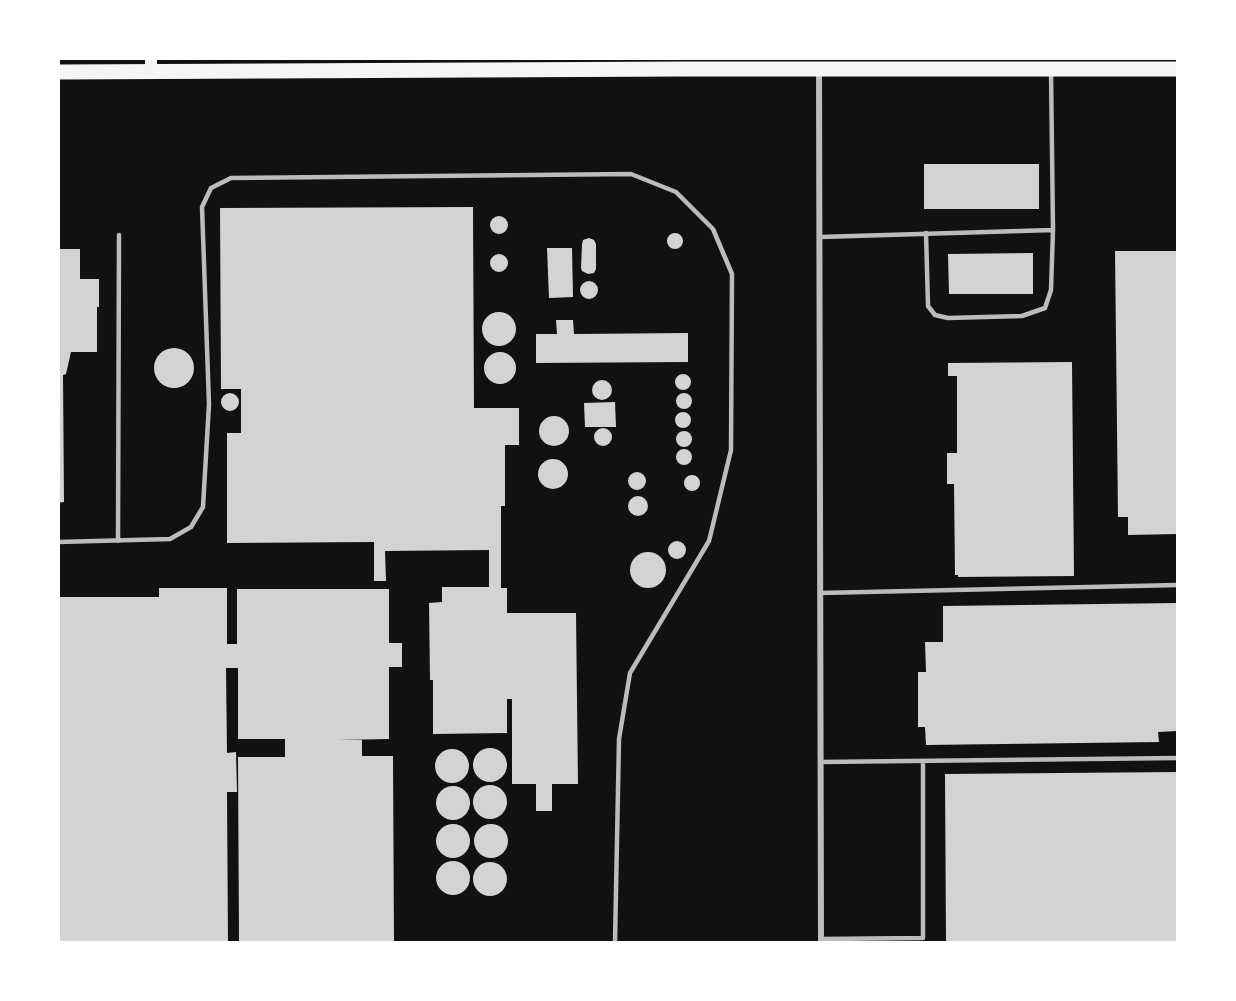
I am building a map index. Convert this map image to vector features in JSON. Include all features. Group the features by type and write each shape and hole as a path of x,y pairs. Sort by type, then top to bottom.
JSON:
{"main road":[{"path":"58,72 151,65 820,64 1178,69"}],"street":[{"path":"820,64 820,941"}],"lane":[{"path":"926,234 928,306 935,315 948,318 1022,316 1045,308 1051,290 1053,230 1051,69"},
{"path":"58,542 170,539 191,527 203,507 209,404 202,207 211,188 231,178 631,174 676,192 713,229 732,274 731,450 709,541 630,673 619,739 615,942"},
{"path":"820,237 1053,230"},
{"path":"118,541 119,235"},
{"path":"820,593 1178,585"},
{"path":"820,762 1178,758"},
{"path":"820,941 923,938 923,761"}],"building":[{"path":"924,164 1039,164 1039,209 924,209"},
{"path":"473,207 474,408 519,408 519,445 505,445 505,506 501,506 501,588 507,588 507,613 576,613 578,784 552,784 552,811 536,811 536,784 512,784 512,699 507,699 507,733 433,734 429,603 442,602 442,587 489,587 489,550 385,551 386,581 374,581 374,542 227,543 227,433 241,433 241,389 221,389 220,208"},
{"path":"499,216 505,219 508,225 505,231 499,234 493,231 490,225 493,219"},
{"path":"675,233 681,235 683,241 681,247 675,249 669,247 667,241 669,235"},
{"path":"589,238 596,244 596,269 594,273 588,274 581,268 583,240"},
{"path":"547,248 572,248 573,297 549,298"},
{"path":"58,249 80,249 80,279 99,279 99,307 97,307 97,352 71,352 66,374 63,375 64,502 58,503"},
{"path":"1115,251 1178,251 1178,534 1128,535 1128,517 1118,517"},
{"path":"1033,253 1033,294 949,294 948,254"},
{"path":"499,254 505,257 508,263 505,269 499,272 493,269 490,263 493,257"},
{"path":"589,281 595,284 598,290 595,296 589,299 583,296 580,290 583,284"},
{"path":"499,312 511,317 516,329 511,341 499,346 487,341 482,329 487,317"},
{"path":"556,320 573,320 574,334 688,333 688,362 536,363 536,334 557,334"},
{"path":"174,348 188,354 194,368 188,382 174,388 160,382 154,368 160,354"},
{"path":"500,352 511,357 516,368 511,379 500,384 489,379 484,368 489,357"},
{"path":"1072,362 1074,576 958,577 955,575 954,484 947,484 947,453 957,453 957,376 948,376 948,363"},
{"path":"683,374 689,376 691,382 689,388 683,390 677,388 675,382 677,376"},
{"path":"602,380 609,383 612,390 609,397 602,400 595,397 592,390 595,383"},
{"path":"230,393 236,396 239,402 236,408 230,411 224,408 221,402 224,396"},
{"path":"684,393 690,395 692,401 690,407 684,409 678,407 676,401 678,395"},
{"path":"615,402 616,427 585,427 584,403"},
{"path":"683,412 689,414 691,420 689,426 683,428 677,426 675,420 677,414"},
{"path":"554,416 565,420 569,431 565,442 554,446 543,442 539,431 543,420"},
{"path":"599,428 607,428 612,433 610,444 599,446 594,441 594,433"},
{"path":"684,431 690,433 692,439 690,445 684,447 678,445 676,439 678,433"},
{"path":"684,449 692,457 684,465 676,457"},
{"path":"553,459 564,463 568,474 564,485 553,489 542,485 538,474 542,463"},
{"path":"633,472 641,472 646,477 644,488 633,490 628,485 628,477"},
{"path":"692,475 700,483 692,491 684,483"},
{"path":"638,496 645,499 648,506 645,513 638,516 631,513 628,506 631,499"},
{"path":"677,541 685,546 686,550 681,558 677,559 669,554 668,550 673,542"},
{"path":"648,552 661,557 666,570 661,583 648,588 635,583 630,570 635,557"},
{"path":"159,588 227,588 227,644 237,644 237,589 389,589 389,643 402,643 402,667 389,667 389,739 338,740 362,740 362,756 393,756 394,942 239,942 238,757 285,757 285,739 238,739 238,668 226,668 227,753 236,752 237,792 227,792 228,942 58,942 58,597 159,597"},
{"path":"1178,603 1178,731 1158,732 1159,742 926,745 925,727 918,727 918,672 926,672 925,642 943,642 943,606"},
{"path":"490,748 502,753 507,765 502,777 490,782 478,777 473,765 478,753"},
{"path":"452,749 464,754 469,766 464,778 452,783 440,778 435,766 440,754"},
{"path":"1178,772 1178,942 946,942 945,774"},
{"path":"490,785 502,790 507,802 502,814 490,819 478,814 473,802 478,790"},
{"path":"453,786 465,791 470,803 465,815 453,820 441,815 436,803 441,791"},
{"path":"453,824 465,829 470,841 465,853 453,858 441,853 436,841 441,829"},
{"path":"491,824 503,829 508,841 503,853 491,858 479,853 474,841 479,829"},
{"path":"453,861 465,866 470,878 465,890 453,895 441,890 436,878 441,866"},
{"path":"490,862 502,867 507,879 502,891 490,896 478,891 473,879 478,867"}]}
